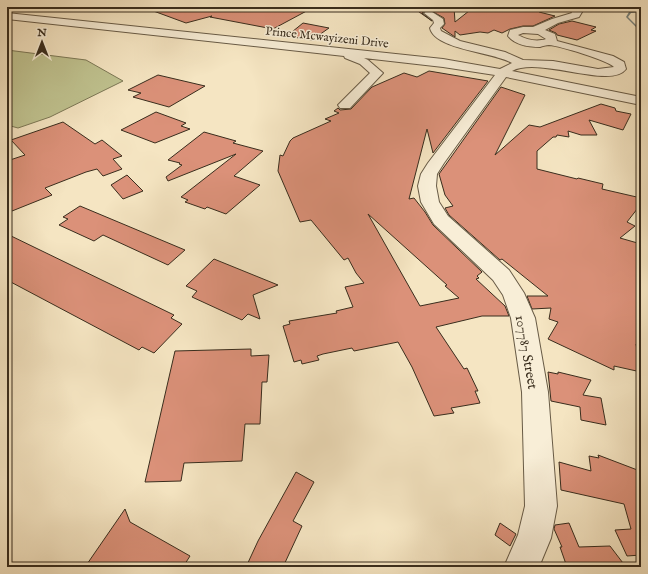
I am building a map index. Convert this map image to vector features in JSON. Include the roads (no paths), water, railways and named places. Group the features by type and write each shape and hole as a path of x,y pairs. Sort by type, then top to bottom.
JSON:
{"street":[{"path":"21,7 18,11 27,18"},
{"path":"536,30 555,21 576,15 577,12 574,7"},
{"path":"429,13 438,19 439,24 435,30 440,35 464,45 512,58 512,68 548,64 601,73 614,72 620,69 620,65 618,63 609,58 549,42 526,42 516,38 512,34 523,30 536,30 551,36 553,38 549,42"},
{"name":"Prince Mcwayizeni Drive","path":"7,16 443,63 512,68 641,101"},
{"path":"332,50 364,62 376,71 372,78 345,105"},
{"name":"107787 Street","path":"512,68 490,91 452,140 429,174 427,186 430,202 441,220 501,275 513,293 523,318 534,392 541,506 534,538 521,567"}],"waterway":[{"path":"641,11 630,12 627,17 641,31"}]}
